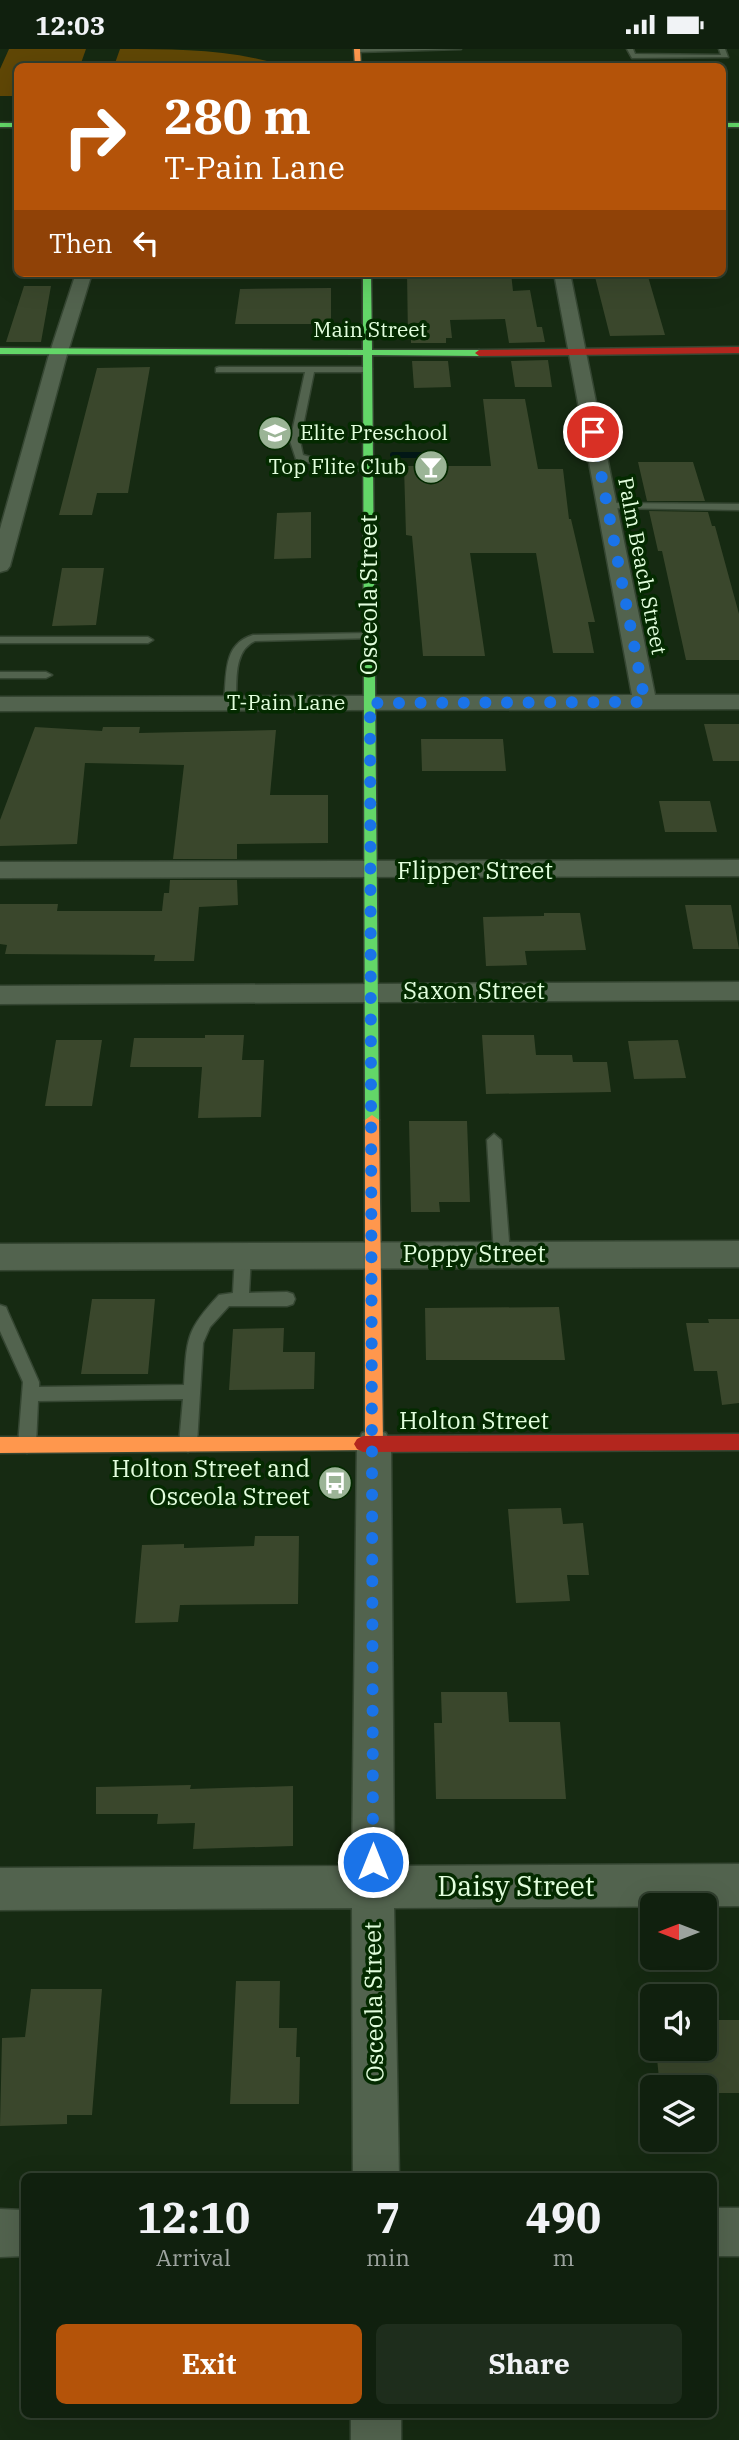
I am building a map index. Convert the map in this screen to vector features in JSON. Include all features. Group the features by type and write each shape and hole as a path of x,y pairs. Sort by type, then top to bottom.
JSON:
{"street":[{"path":"0,566 59,351 83,277"},
{"name":"Osceola Street","path":"368,277 376,2173"},
{"name":"Palm Beach Street","path":"563,277 645,702"},
{"name":"Main Street","path":"0,351 479,353 739,350"},
{"name":"T-Pain Lane","path":"0,704 739,702"},
{"name":"Flipper Street","path":"0,870 739,868"},
{"name":"Saxon Street","path":"0,995 739,991"},
{"name":"Poppy Street","path":"0,1258 739,1254"},
{"name":"Holton Street","path":"0,1445 739,1442"},
{"name":"Daisy Street","path":"0,1889 739,1885"},
{"path":"717,2232 739,2232"},
{"path":"0,2233 21,2233"},
{"path":"376,2418 376,2440"}],"lane":[{"path":"357,49 458,49"},
{"path":"630,49 632,56 725,57 722,49"},
{"path":"219,370 368,369"},
{"path":"310,370 295,441 299,457 329,465 369,468"},
{"path":"607,506 739,506"},
{"path":"230,703 234,655 242,643 253,638 370,636"},
{"path":"0,640 148,640"},
{"path":"0,675 46,675"},
{"path":"494,1140 502,1254"},
{"path":"241,1300 243,1255"},
{"path":"188,1444 195,1343 203,1323 225,1300 287,1299"},
{"path":"0,1312 31,1382 27,1445"},
{"path":"30,1394 192,1392"}],"shaded area":[{"path":"9,49 86,49 81,63 14,63 14,96 0,96 0,69"},
{"path":"120,49 224,53 274,63 115,63"}],"building":[{"path":"407,277 511,277 513,291 530,290 537,327 542,327 545,342 509,343 505,319 450,320 452,338 446,338 446,343 411,343 411,338 408,338"},
{"path":"595,277 648,277 665,335 610,336"},
{"path":"24,286 51,286 41,342 6,342"},
{"path":"331,288 331,324 235,324 240,289"},
{"path":"548,360 552,387 515,387 511,361"},
{"path":"412,361 448,361 451,387 414,388"},
{"path":"150,367 128,493 97,493 92,515 59,515 97,368"},
{"path":"483,399 525,399 538,469 563,469 569,519 595,622 588,622 594,653 553,653 536,553 470,553 485,656 423,656 412,536 406,535 404,466 491,466"},
{"path":"638,462 693,462 705,501 647,501"},
{"path":"649,511 708,512 712,526 715,526 739,614 739,660 686,660 662,551 658,551"},
{"path":"311,512 311,558 274,559 277,513"},
{"path":"62,568 104,568 96,625 52,626"},
{"path":"704,724 739,724 739,761 713,761"},
{"path":"35,727 102,731 103,727 140,727 139,733 276,730 270,795 328,795 328,843 237,844 237,859 173,859 184,765 85,763 77,844 0,846 0,820"},
{"path":"421,739 503,739 506,771 422,771"},
{"path":"659,801 710,801 717,832 665,832"},
{"path":"170,880 237,880 238,905 199,907 194,961 154,961 155,955 5,954 7,945 0,944 0,904 58,904 57,911 162,911 164,893 169,893"},
{"path":"685,905 731,905 739,949 693,949"},
{"path":"544,913 580,913 586,950 525,951 527,965 486,966 483,917 544,916"},
{"path":"205,1035 244,1035 242,1060 264,1060 261,1117 198,1118 202,1067 130,1067 134,1038 205,1038"},
{"path":"482,1035 534,1035 536,1055 572,1055 573,1062 607,1062 611,1092 486,1094"},
{"path":"56,1040 102,1040 92,1106 45,1106"},
{"path":"678,1040 686,1078 634,1079 628,1041"},
{"path":"409,1121 467,1121 470,1202 439,1202 440,1212 411,1212"},
{"path":"92,1299 155,1299 148,1374 81,1374"},
{"path":"559,1307 565,1360 426,1360 425,1308"},
{"path":"708,1319 739,1319 739,1403 722,1405 717,1371 694,1371 686,1323 709,1323"},
{"path":"284,1328 283,1352 315,1352 314,1389 229,1390 233,1329"},
{"path":"561,1508 563,1524 583,1523 589,1575 567,1575 570,1601 516,1603 508,1509"},
{"path":"255,1536 299,1536 298,1604 180,1605 178,1622 135,1623 142,1545 184,1544 184,1548 254,1546"},
{"path":"441,1692 507,1692 509,1722 560,1722 566,1799 436,1799 434,1723 442,1723"},
{"path":"191,1785 190,1789 293,1786 293,1846 193,1849 195,1823 157,1824 158,1814 96,1814 96,1787"},
{"path":"236,1981 280,1981 279,2028 297,2028 296,2057 300,2057 299,2104 230,2104"},
{"path":"31,1989 102,1989 92,2115 67,2115 67,2124 0,2126 2,2038 25,2037"},
{"path":"717,2020 739,2020 739,2093 717,2093 717,2075 659,2075 657,2061 717,2061"}],"waterway":[{"path":"393,455 433,455"}],"traffic: fast":[{"path":"0,125 14,125"},
{"path":"726,125 739,125"},
{"path":"367,277 372,1120"},
{"path":"0,351 479,353"}],"traffic: slow":[{"path":"357,49 358,63"},
{"path":"372,1120 374,1444"},
{"path":"0,1445 363,1444"}],"traffic: jam":[{"path":"479,353 739,350"},
{"path":"363,1444 739,1442"}],"place":[{"name":"Elite Preschool","path":"275,433"},
{"name":"Top Flite Club","path":"431,467"},
{"name":"Holton Street and Osceola Street","path":"335,1483"}],"route":[{"path":"373,1862 370,703 645,702 593,432"}]}
